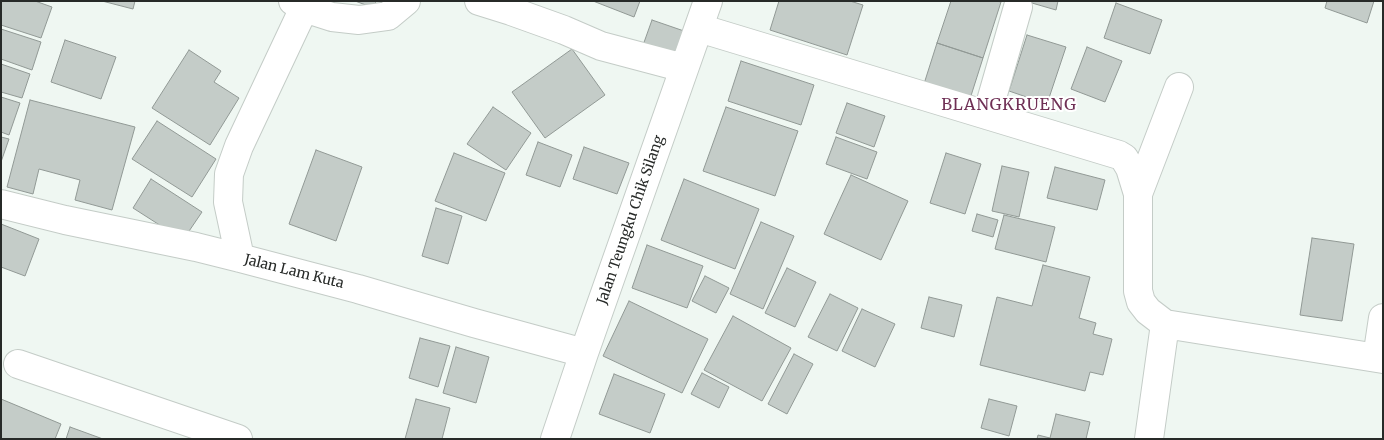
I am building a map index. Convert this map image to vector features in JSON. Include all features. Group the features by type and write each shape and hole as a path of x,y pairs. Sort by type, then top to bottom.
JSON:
{"street":[{"path":"240,258 228,202 229,174 298,4 332,17 359,20 388,16 406,1"},
{"path":"479,1 564,30 601,46 684,68"},
{"name":"Jalan Teungku Chik Silang","path":"555,439 708,1"},
{"path":"988,115 1018,7"},
{"path":"699,28 1124,158 1130,168 1138,194 1138,291 1141,302 1148,311 1165,324 1380,358 1383,318"},
{"path":"1138,194 1179,87"},
{"name":"Jalan Lam Kuta","path":"1,204 65,220 240,258 584,352"},
{"path":"1149,439 1165,324"},
{"path":"18,364 238,439"}],"building":[{"path":"1,1 35,1 52,7 41,38 1,25"},
{"path":"102,1 135,1 133,9"},
{"path":"355,1 376,1 374,8"},
{"path":"593,1 640,1 634,17"},
{"path":"779,1 850,1 863,5 847,55 770,30"},
{"path":"951,1 1001,2 983,58 937,43"},
{"path":"1025,1 1058,1 1056,10"},
{"path":"1327,1 1374,1 1367,23 1325,8"},
{"path":"1116,3 1162,20 1150,54 1104,38"},
{"path":"652,20 684,31 675,59 642,48"},
{"path":"1,29 41,42 32,70 1,59"},
{"path":"1027,35 1066,47 1047,104 1009,91"},
{"path":"65,40 116,57 101,99 51,82"},
{"path":"937,43 983,58 969,102 923,87"},
{"path":"1087,47 1122,61 1105,102 1071,89"},
{"path":"572,49 605,95 545,138 512,92"},
{"path":"189,50 221,71 214,82 239,98 210,145 152,108"},
{"path":"741,61 814,85 801,125 728,101"},
{"path":"1,64 30,74 22,98 1,92"},
{"path":"1,97 20,103 9,135 1,132"},
{"path":"30,100 135,127 112,210 75,200 80,180 39,169 33,194 7,187"},
{"path":"847,103 885,116 874,147 836,133"},
{"path":"493,107 531,133 506,170 467,144"},
{"path":"726,107 798,131 775,196 703,171"},
{"path":"157,121 216,159 192,197 132,159"},
{"path":"1,137 9,139 1,162"},
{"path":"836,137 877,152 867,179 826,164"},
{"path":"538,142 572,155 560,187 526,175"},
{"path":"584,147 629,163 617,194 573,179"},
{"path":"316,150 362,167 336,241 289,224"},
{"path":"454,153 505,173 486,221 435,201"},
{"path":"946,153 981,164 965,214 930,203"},
{"path":"1002,166 1029,172 1019,217 992,211"},
{"path":"1055,167 1105,180 1097,210 1047,198"},
{"path":"851,175 908,201 881,260 824,234"},
{"path":"151,179 202,212 183,240 133,208"},
{"path":"684,179 759,209 735,269 661,240"},
{"path":"436,208 462,216 448,264 422,256"},
{"path":"977,214 998,220 993,237 972,231"},
{"path":"1004,215 1055,227 1046,262 995,249"},
{"path":"761,222 794,236 763,309 730,294"},
{"path":"1,224 39,239 25,276 1,267"},
{"path":"1312,238 1354,244 1342,321 1300,315"},
{"path":"647,245 703,266 687,308 632,288"},
{"path":"1043,265 1090,277 1079,318 1096,323 1093,334 1112,339 1103,375 1090,372 1085,391 980,365 997,297 1032,306"},
{"path":"787,268 816,282 795,327 765,313"},
{"path":"705,276 729,288 716,313 692,301"},
{"path":"830,294 858,308 837,351 808,337"},
{"path":"929,297 962,305 954,337 921,328"},
{"path":"629,301 708,339 682,393 603,356"},
{"path":"862,309 895,324 875,367 842,351"},
{"path":"733,316 791,348 762,401 704,370"},
{"path":"420,338 450,346 438,387 409,378"},
{"path":"456,347 489,357 476,403 443,393"},
{"path":"794,354 813,364 787,414 768,404"},
{"path":"702,373 729,387 719,408 691,394"},
{"path":"614,374 665,394 650,433 599,414"},
{"path":"1,399 61,424 55,439 1,439"},
{"path":"416,399 450,408 442,439 405,439"},
{"path":"989,399 1017,406 1009,436 981,428"},
{"path":"1056,414 1090,422 1086,439 1037,439 1038,435 1050,438"},
{"path":"70,427 103,439 66,439"}],"district":[{"name":"BLANGKRUENG","path":"1009,105"}]}
